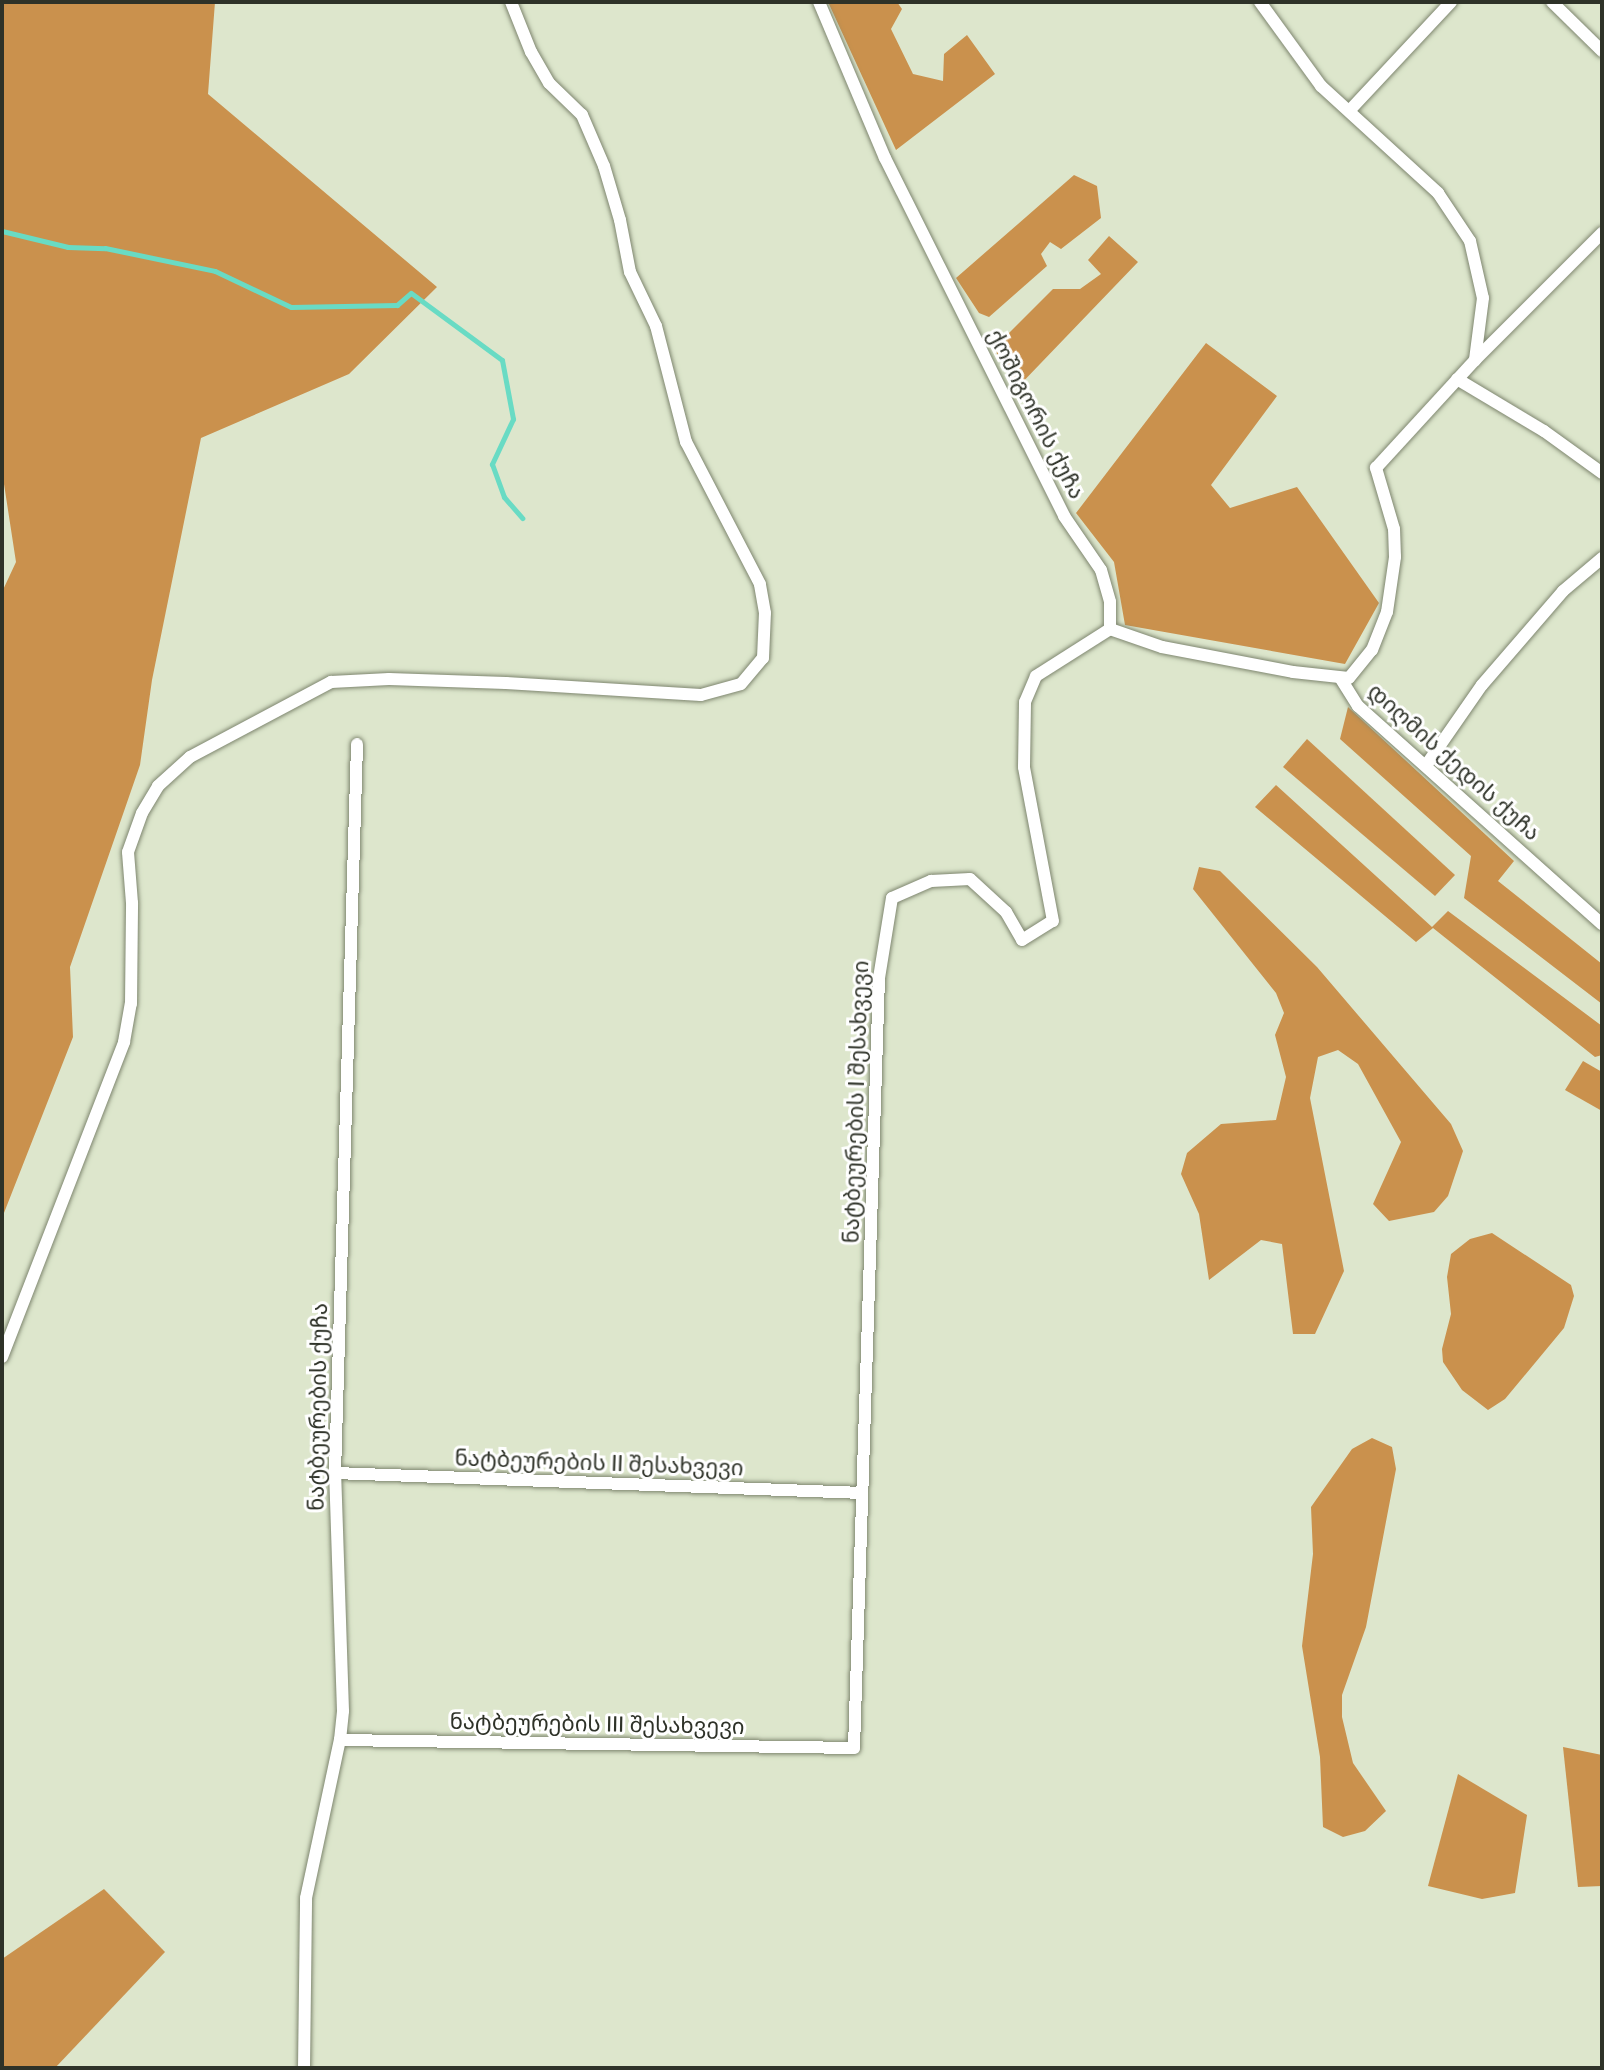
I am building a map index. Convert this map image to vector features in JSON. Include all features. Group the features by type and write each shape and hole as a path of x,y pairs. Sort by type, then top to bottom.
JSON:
{"street":[{"path":"2,1357 124,1042 131,1004 132,903 128,852 142,813 158,786 190,757 331,682 389,679 506,683 701,695 741,684 763,658 765,613 760,584 686,442 656,326 630,272 620,220 604,166 582,115 549,83 531,52 511,2"},
{"name":"ქოშიგორის ქუჩა","path":"819,2 892,172 1064,516 1101,570 1110,602 1110,629"},
{"path":"1260,2 1321,86 1438,193 1470,241 1483,298 1475,360"},
{"path":"1350,110 1451,2"},
{"path":"1552,2 1602,51"},
{"name":"დიღმის ქედის ქუჩა","path":"1602,233 1475,360 1376,468 1394,529 1395,557 1387,612 1362,666 1349,678 1341,679 1358,706 1427,764 1602,924"},
{"path":"1457,379 1544,431 1602,473"},
{"path":"1427,764 1482,685 1563,591 1602,558"},
{"path":"1110,629 1162,647 1341,679"},
{"name":"ნატბეურების I შესახვევი","path":"854,1748 879,978 892,898 931,881 970,879 1006,912 1022,940 1053,921 1024,767 1025,702 1036,676 1110,629"},
{"name":"ნატბეურების ქუჩა","path":"304,2068 306,1898 340,1740 343,1711 335,1473 357,744"},
{"name":"ნატბეურების II შესახვევი","path":"335,1473 862,1493"},
{"name":"ნატბეურების III შესახვევი","path":"340,1740 854,1748"}],"shaded area":[{"path":"3,2 215,2 208,94 437,287 349,374 201,438 152,680 140,765 70,967 73,1037 2,1218 2,592 16,562 2,471"},
{"path":"828,2 897,2 902,9 891,29 913,74 943,81 944,54 967,35 995,74 896,150"},
{"path":"1074,175 1097,186 1101,218 1061,249 1050,242 1041,254 1047,266 989,317 979,313 956,278"},
{"path":"1109,236 1138,262 1016,389 994,348 1053,289 1080,289 1101,274 1088,260"},
{"path":"1206,343 1277,396 1211,485 1230,508 1297,487 1379,603 1345,664 1125,625 1114,562 1076,513"},
{"path":"1348,707 1514,861 1498,881 1602,964 1602,1004 1464,898 1471,856 1340,739"},
{"path":"1307,739 1455,875 1435,896 1283,767"},
{"path":"1276,785 1432,927 1448,911 1602,1026 1602,1055 1595,1057 1433,928 1416,942 1255,807"},
{"path":"1199,867 1220,871 1317,967 1451,1124 1463,1151 1448,1196 1434,1212 1389,1221 1373,1204 1401,1142 1358,1064 1338,1050 1318,1057 1310,1098 1344,1271 1315,1334 1293,1334 1282,1244 1261,1240 1209,1280 1199,1214 1181,1174 1187,1153 1221,1124 1276,1120 1286,1077 1275,1035 1284,1013 1276,993 1193,889"},
{"path":"1583,1061 1602,1072 1602,1111 1565,1090"},
{"path":"1492,1233 1571,1285 1574,1296 1564,1328 1505,1399 1488,1410 1462,1390 1443,1362 1442,1349 1451,1314 1447,1277 1451,1254 1470,1239"},
{"path":"1372,1438 1392,1447 1396,1469 1366,1627 1342,1695 1342,1717 1353,1763 1386,1811 1365,1831 1343,1837 1323,1827 1320,1757 1302,1646 1313,1554 1311,1507 1352,1449"},
{"path":"1563,1747 1602,1755 1602,1886 1578,1887"},
{"path":"1458,1774 1527,1815 1515,1893 1482,1899 1428,1886"},
{"path":"104,1889 165,1952 55,2068 2,2068 2,1959"}],"waterway":[{"path":"2,231 68,247 105,248 215,271 291,307 397,305 411,293 502,360 513,419 492,464 504,497 522,518"}]}
